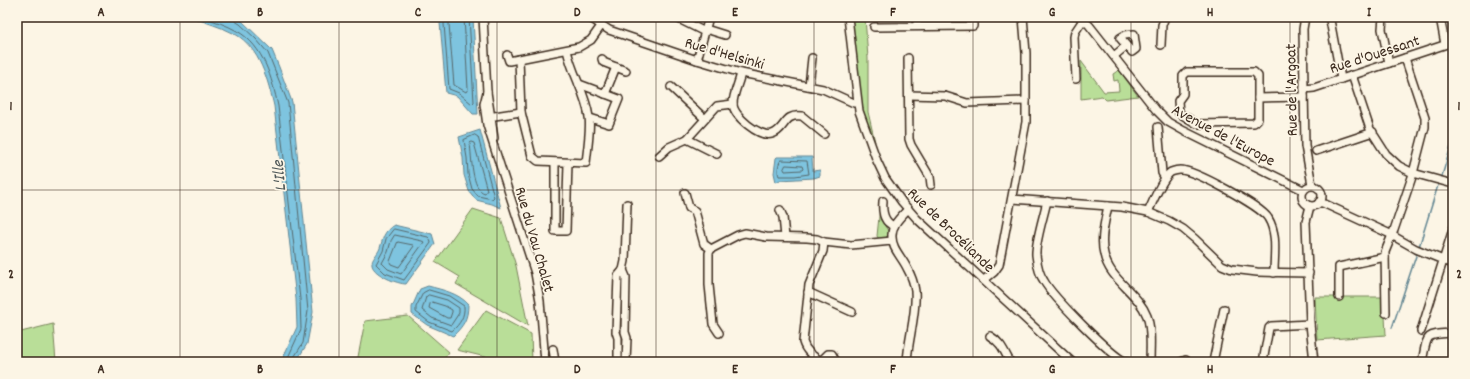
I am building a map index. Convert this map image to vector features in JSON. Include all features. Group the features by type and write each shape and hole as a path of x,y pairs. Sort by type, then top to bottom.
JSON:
{"street":[{"name":"Rue du Vau Chalet","path":"483,17 488,117 502,175 535,273 540,301 545,362"},
{"name":"Rue d'Helsinki","path":"589,17 601,26 697,60 741,74 810,86 857,103"},
{"path":"675,17 702,31 706,30 725,34"},
{"path":"697,60 709,17"},
{"name":"Rue de Brocéliande","path":"848,17 857,103 881,169 894,193 908,209 1072,362"},
{"path":"917,17 917,26"},
{"path":"874,27 973,26 973,17"},
{"path":"984,280 994,272 999,265 1026,122 1024,17"},
{"path":"1160,45 1162,25 1165,17"},
{"name":"Rue de l'Argoat","path":"1305,17 1305,146 1312,185"},
{"path":"1384,17 1382,29 1389,63"},
{"path":"1440,17 1445,44"},
{"path":"1076,79 1074,37 1075,32 1083,18"},
{"name":"Avenue de l'Europe","path":"1083,18 1156,110 1168,122 1303,190"},
{"path":"1330,20 1341,79"},
{"path":"507,55 509,61 567,50 586,44 594,37 601,26"},
{"name":"Rue d'Ouessant","path":"1304,89 1314,88 1453,42"},
{"path":"1114,56 1126,46"},
{"path":"519,59 521,112 532,156 538,161 586,164 590,118 579,84 570,64 567,50"},
{"path":"810,86 812,58"},
{"path":"908,58 909,140 930,177 931,185"},
{"path":"1386,313 1385,252 1392,236 1413,173 1423,133 1425,118 1405,58"},
{"path":"602,60 603,62 626,71"},
{"path":"605,94 616,67"},
{"path":"1187,72 1254,72 1258,76 1258,98 1258,119 1254,123 1197,124 1179,113 1178,101 1183,94 1183,76 1187,72"},
{"path":"741,74 733,104 734,110 738,116 762,134 774,133 788,117 797,115 802,116 824,134"},
{"path":"1352,75 1370,129 1386,154 1399,166 1413,173 1453,184"},
{"path":"579,84 619,99 609,124 590,118"},
{"path":"671,87 704,118"},
{"path":"909,95 945,96 968,103 1026,101"},
{"path":"1258,98 1304,97"},
{"path":"659,156 669,147 687,139 704,118 717,106 733,104"},
{"path":"488,117 521,112"},
{"path":"1158,127 1162,173 1166,178"},
{"path":"1316,151 1373,132"},
{"path":"687,139 717,154"},
{"path":"555,163 555,231 566,231 568,163"},
{"path":"1148,212 1170,173 1175,170 1186,171 1203,178 1258,208 1267,216 1273,232 1274,273"},
{"path":"1312,185 1320,190 1322,196 1317,205 1310,206 1302,200 1302,194 1305,188 1312,185"},
{"path":"685,192 689,208 695,211 704,244 711,249"},
{"path":"1012,199 1122,207 1148,212 1183,229 1222,265 1242,271 1308,273"},
{"path":"882,201 885,220 894,226"},
{"path":"1047,201 1036,253 1043,280 1056,296 1109,350 1126,362"},
{"path":"1319,202 1453,264"},
{"path":"618,362 618,338 616,332 618,276 623,270 625,261 627,204"},
{"path":"1108,206 1102,243 1105,258 1112,272 1138,300 1146,316 1150,333 1150,362"},
{"path":"1310,206 1306,222 1310,324 1314,362"},
{"path":"907,362 915,304 915,292 908,268 894,248 892,232 894,226 908,209"},
{"path":"780,210 783,217 785,237"},
{"path":"1421,331 1442,260 1453,229"},
{"path":"719,332 713,324 709,285 708,258 711,249 742,234 766,237 807,238 817,239 824,242 862,245 892,241"},
{"path":"824,242 823,251 811,280 808,292 803,342 808,353 821,362 828,354 832,354 836,362"},
{"path":"1339,296 1339,266 1385,256"},
{"path":"623,270 626,277 626,362"},
{"path":"808,292 852,312"},
{"path":"1213,362 1224,310"},
{"path":"1263,362 1269,328 1271,326 1310,324"},
{"path":"1422,362 1427,339 1431,335 1453,333"},
{"path":"990,336 998,340 1010,362"},
{"path":"618,338 627,338"},
{"path":"553,349 555,362"}],"green space":[{"path":"850,17 865,17 868,58 868,112 874,143 860,102"},
{"path":"1081,61 1104,92 1119,91 1118,80 1114,81 1113,74 1119,70 1138,96 1106,100 1102,96 1081,99"},
{"path":"880,207 881,220 889,233 886,238 880,241 877,236"},
{"path":"473,209 501,218 516,266 528,326 456,284 460,277 435,262"},
{"path":"1315,297 1384,297 1386,335 1317,340"},
{"path":"486,310 531,334 532,362 506,362 457,350"},
{"path":"408,316 449,352 442,362 357,362 365,321"},
{"path":"53,324 56,362 17,362 17,333"}],"water":[{"path":"192,17 234,17 242,21 272,50 292,102 313,312 307,344 296,362 281,362 297,327 296,299 274,106 266,76 257,56 244,40 235,34"},
{"path":"441,17 473,17 478,114 473,114 457,96 446,93 440,23"},
{"path":"480,130 501,208 476,200 469,191 464,175 463,158 459,137"},
{"path":"777,157 812,157 813,171 820,170 820,176 814,178 780,180 776,182 774,173"},
{"path":"394,225 432,234 435,244 406,284 392,281 377,272 372,265 384,235"},
{"path":"428,286 460,297 468,304 464,322 453,336 427,325 412,314 412,307 420,289"}],"waterway":[{"path":"1441,179 1453,140"},
{"path":"1419,247 1439,182"},
{"path":"1392,328 1417,253"}],"water label":[{"name":"L'Ille","path":"278,176"}]}
